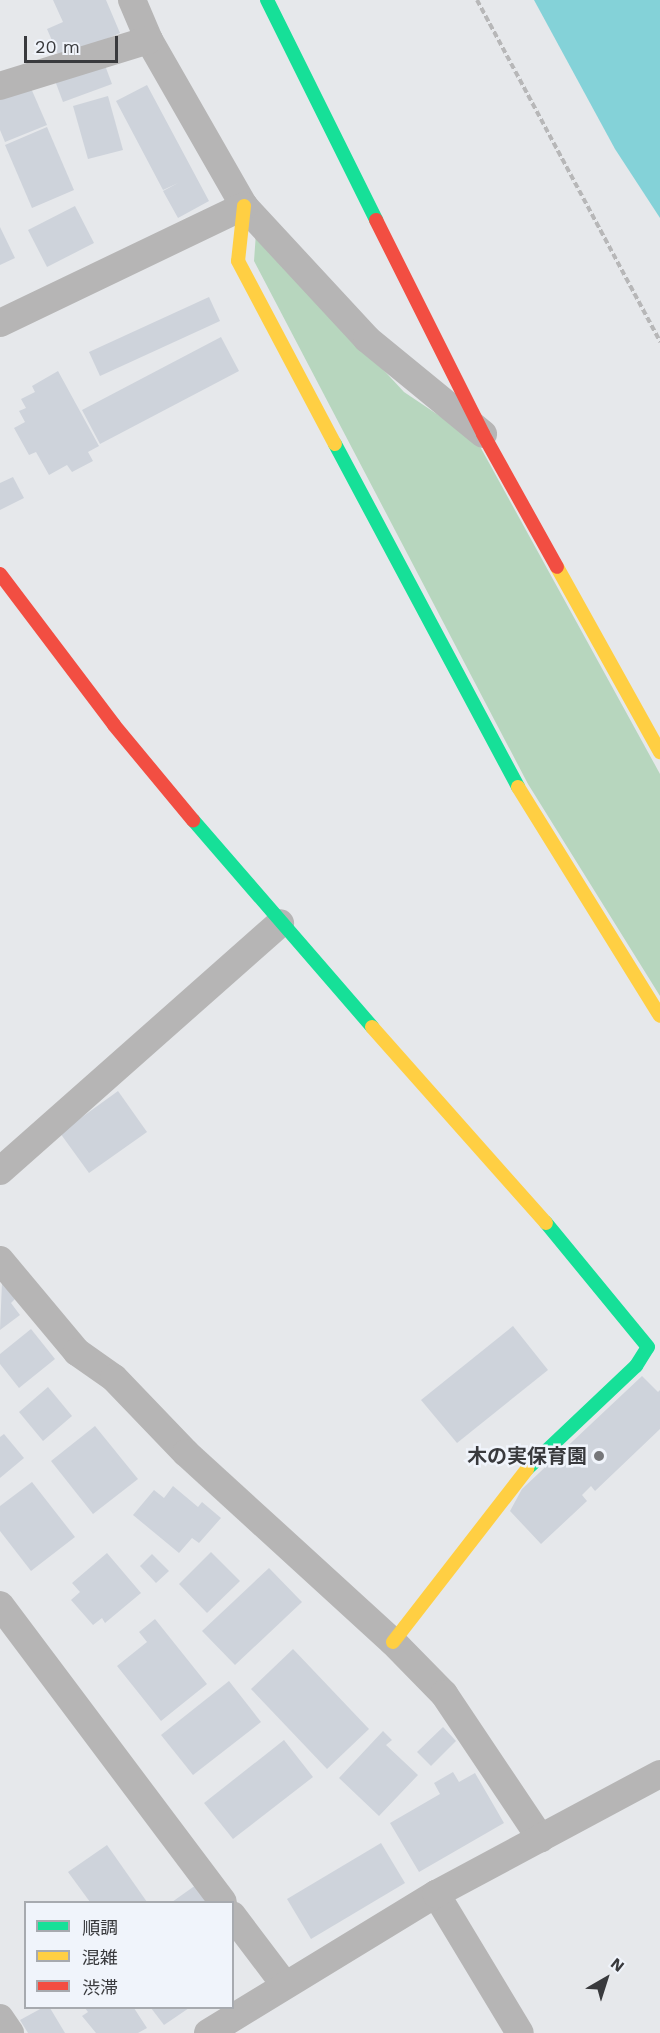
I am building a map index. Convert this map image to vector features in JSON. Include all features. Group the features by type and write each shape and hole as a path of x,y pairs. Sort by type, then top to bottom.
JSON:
{"street":[{"path":"132,0 149,40 244,206 367,339 483,434"},
{"path":"267,0 483,434 660,752"},
{"path":"0,86 149,40"},
{"path":"0,323 244,206"},
{"path":"244,206 238,261 507,768 660,1016"},
{"path":"0,574 114,725 280,923 593,1276 648,1347 636,1366 526,1470 393,1642"},
{"path":"0,1172 280,923"},
{"path":"0,1260 77,1352 114,1378 186,1453 393,1642 444,1694 542,1839"},
{"path":"0,1605 222,1901"},
{"path":"208,2033 436,1894 660,1774"},
{"path":"436,1894 520,2033"},
{"path":"234,1918 285,1985"},
{"path":"0,2018 10,2033"}],"path":[{"path":"477,0 660,342"}],"green space":[{"path":"256,233 404,392 477,441 660,774 660,996 528,784 254,261"}],"water":[{"path":"534,0 660,0 660,218 615,149"}],"building":[{"path":"53,0 106,0 120,33 60,59 47,29 63,22"},
{"path":"103,60 112,84 63,102 54,78"},
{"path":"147,85 209,201 178,218 163,191 178,183 163,190 116,101"},
{"path":"30,86 47,125 5,142 0,130 0,99"},
{"path":"108,96 123,150 88,159 73,106"},
{"path":"47,127 74,190 32,208 5,145"},
{"path":"75,206 94,243 47,267 28,230"},
{"path":"0,227 15,258 0,265"},
{"path":"209,297 220,321 100,376 89,352"},
{"path":"221,337 239,371 100,444 82,410"},
{"path":"58,371 99,446 88,452 93,461 72,472 67,465 49,475 36,452 29,455 14,428 25,422 19,411 26,408 21,399 35,392 32,386"},
{"path":"13,477 24,498 0,510 0,483"},
{"path":"118,1091 147,1132 89,1173 60,1133"},
{"path":"2,1282 15,1299 11,1303 20,1315 0,1330"},
{"path":"513,1326 548,1370 457,1443 421,1400"},
{"path":"31,1329 55,1359 19,1388 0,1364 0,1354"},
{"path":"642,1376 658,1392 660,1390 660,1429 595,1491 591,1486 582,1495 587,1501 541,1544 510,1511 522,1489"},
{"path":"48,1387 72,1416 43,1441 19,1412"},
{"path":"95,1426 138,1479 93,1514 51,1461"},
{"path":"4,1434 24,1458 0,1478 0,1437"},
{"path":"32,1482 75,1537 31,1571 0,1531 0,1506"},
{"path":"173,1486 198,1507 202,1502 221,1518 199,1543 192,1538 179,1553 133,1515 154,1490 164,1498"},
{"path":"211,1552 240,1581 207,1613 179,1584"},
{"path":"107,1553 141,1593 105,1623 102,1618 93,1625 71,1600 80,1592 72,1583"},
{"path":"152,1554 169,1571 156,1583 140,1566"},
{"path":"269,1568 302,1602 235,1665 202,1631"},
{"path":"155,1619 207,1684 161,1721 117,1666 147,1642 139,1632"},
{"path":"293,1649 369,1729 327,1769 251,1689"},
{"path":"229,1681 261,1722 193,1775 161,1735"},
{"path":"443,1727 456,1741 431,1766 417,1752"},
{"path":"383,1731 392,1740 386,1745 418,1775 379,1816 339,1778"},
{"path":"284,1740 313,1777 233,1839 204,1803"},
{"path":"453,1772 459,1782 475,1773 504,1823 419,1872 390,1823 440,1794 434,1783"},
{"path":"381,1843 405,1883 311,1939 287,1899"},
{"path":"107,1845 146,1901 89,1901 68,1872"},
{"path":"203,1880 208,1901 173,1901"},
{"path":"40,2009 51,2009 65,2033 28,2033 20,2020"},
{"path":"86,2009 135,2009 147,2028 138,2033 96,2033 82,2016 88,2012"},
{"path":"152,2009 188,2009 164,2025"}],"traffic: fast":[{"path":"267,0 376,220"},
{"path":"335,444 518,787"},
{"path":"193,820 372,1027"},
{"path":"527,1469 636,1366 648,1347 546,1223"}],"traffic: slow":[{"path":"244,206 238,261 335,444"},
{"path":"557,567 660,752"},
{"path":"518,787 660,1016"},
{"path":"372,1027 546,1223"},
{"path":"393,1642 527,1469"}],"traffic: jam":[{"path":"376,220 483,434 557,567"},
{"path":"0,574 114,725 193,820"}],"place":[{"name":"木の実保育園","path":"599,1456"}]}
